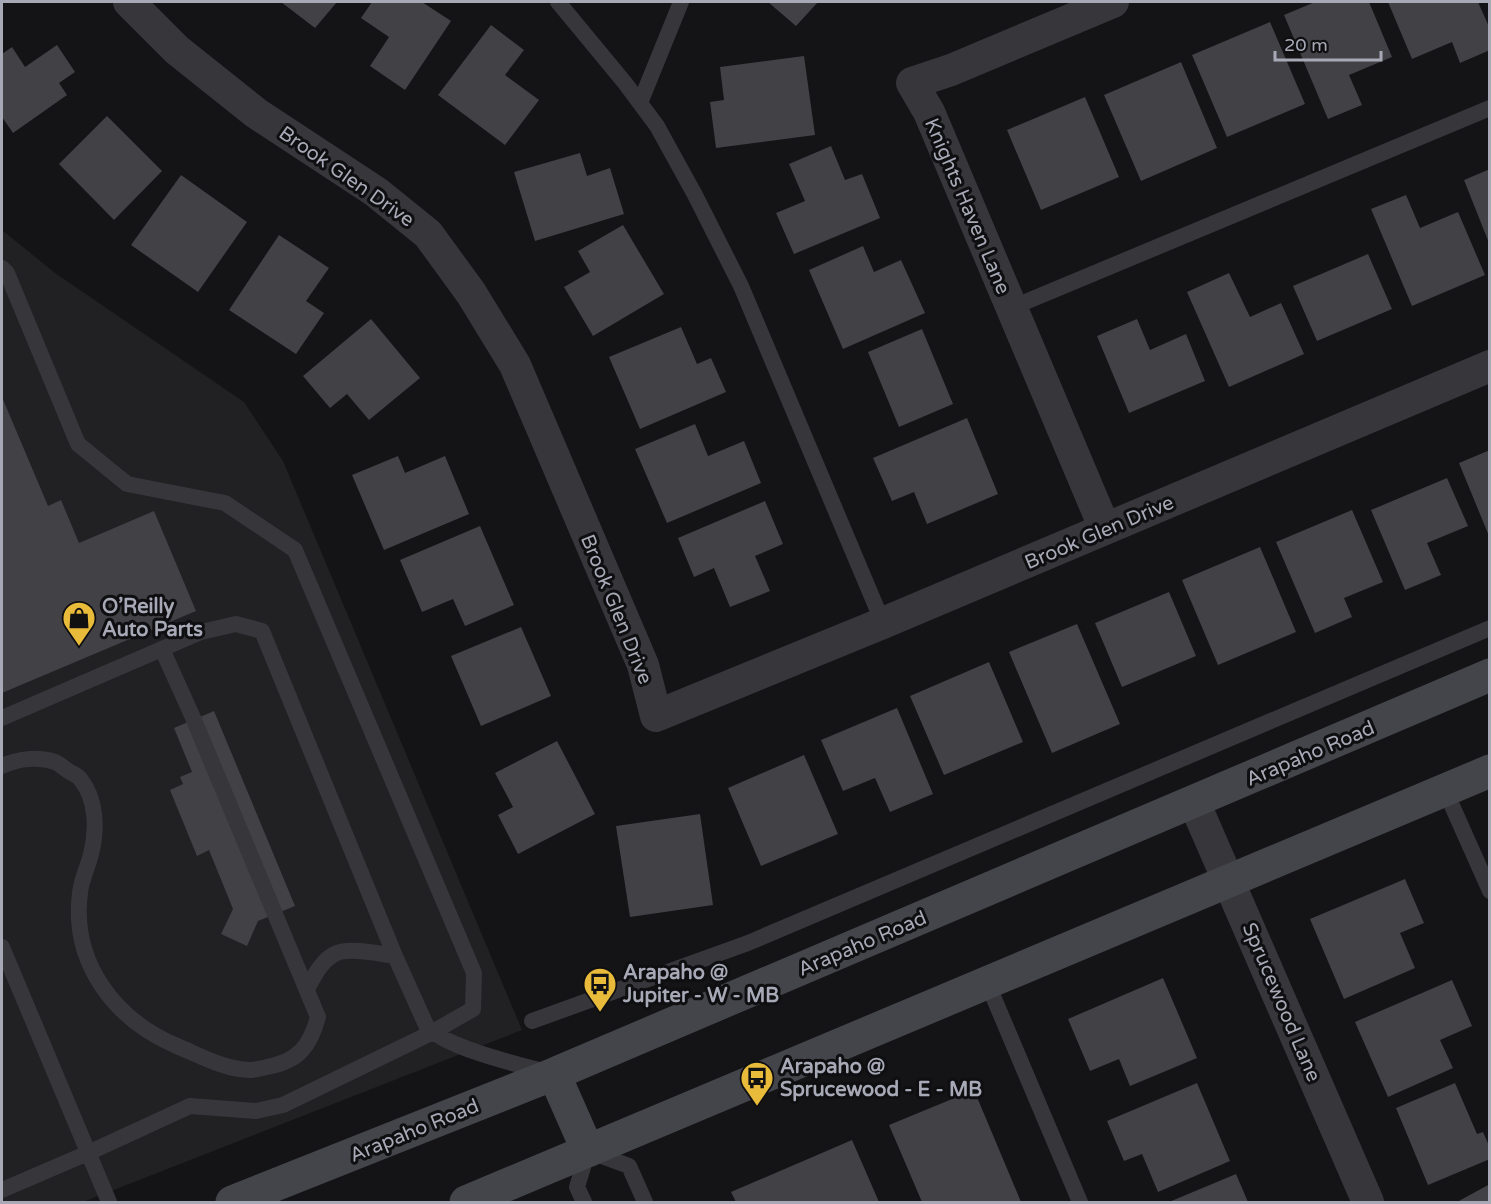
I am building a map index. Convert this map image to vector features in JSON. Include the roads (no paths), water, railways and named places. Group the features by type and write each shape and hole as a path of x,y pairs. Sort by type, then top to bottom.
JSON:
{"main road":[{"name":"Arapaho Road","path":"232,1203 554,1074 1490,675"},
{"path":"466,1203 1490,771"},
{"path":"554,1074 588,1151"}],"street":[{"name":"Brook Glen Drive","path":"129,2 177,50 256,113 319,152 376,192 428,234 471,293 514,365 643,665 656,716 883,623 1490,366"},
{"name":"Knights Haven Lane","path":"1105,529 928,112 912,83 951,70 1113,2"},
{"name":"Sprucewood Lane","path":"1194,802 1368,1203"}],"lane":[{"path":"558,2 657,126 741,286 883,623"},
{"path":"640,103 681,2"},
{"path":"1011,308 1490,108"},
{"path":"2,268 7,273 78,444 127,484 225,503 295,550 474,973 473,1009 431,1033 283,1105 256,1111 190,1106 2,1190"},
{"path":"2,718 201,632 236,624 262,631 395,956 431,1033 481,1055 554,1074"},
{"path":"532,1021 748,943 1490,628"},
{"path":"2,766 28,759 55,762 81,778 90,796 95,821 92,852 80,893 80,927 88,960 103,990 126,1016 154,1036 225,1066 249,1070 276,1065 302,1052 312,1037 318,1017 162,649"},
{"path":"1445,790 1490,891"},
{"path":"2,947 109,1203"},
{"path":"307,989 320,967 338,952 395,956"},
{"path":"987,982 1080,1203"},
{"path":"584,1203 577,1187 588,1151 629,1166 645,1203"}],"place":[{"name":"O’Reilly Auto Parts","path":"79,647"},
{"name":"Arapaho @ Jupiter - W - MB","path":"600,1013"},
{"name":"Arapaho @ Sprucewood - E - MB","path":"757,1107"}]}
